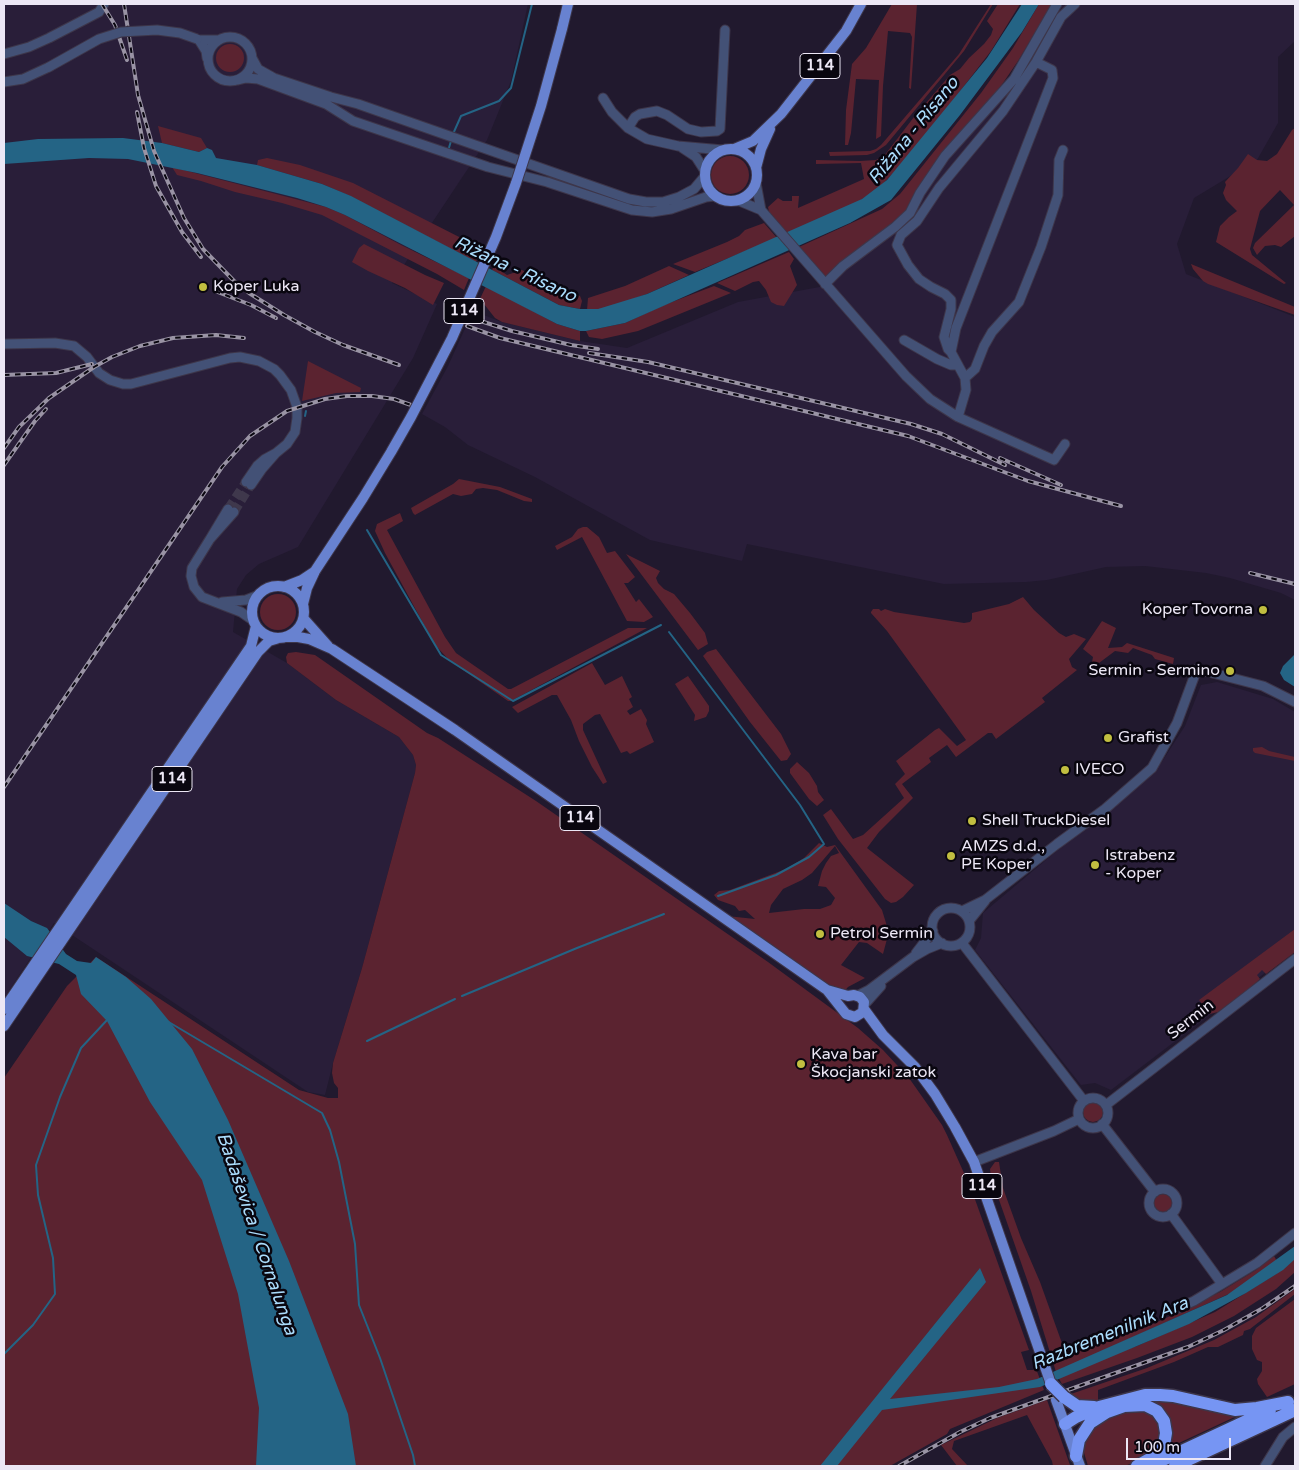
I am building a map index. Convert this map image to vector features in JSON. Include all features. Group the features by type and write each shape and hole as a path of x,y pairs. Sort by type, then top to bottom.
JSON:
{"highway":[{"path":"1051,1384 1060,1398 1077,1406 1099,1407"},
{"path":"1065,1424 1076,1416 1099,1407 1144,1395 1160,1394 1236,1410 1293,1404"},
{"path":"1150,1466 1293,1404"},
{"path":"1175,1466 1293,1404"},
{"path":"1065,1424 1078,1425 1090,1422 1107,1412 1124,1406 1145,1405 1157,1411 1164,1421 1166,1433 1164,1445 1155,1456 1137,1466"},
{"path":"1077,1463 1080,1440 1090,1422"}],"main road":[{"name":"114","path":"255,624 266,635 283,638 298,630 304,618 307,588 315,571 363,498 411,417 468,303 496,237 539,114 568,4"},
{"name":"114","path":"723,150 734,149 754,141 772,124 846,32 861,4"},
{"name":"114","path":"756,183 756,168 761,148 772,124"},
{"path":"734,149 748,155 756,168"},
{"path":"723,150 713,156 705,173 707,185 715,196 728,201 737,200 750,192 756,183"},
{"name":"114","path":"68,924 251,646 255,624 253,605 259,595 273,587 284,587 302,580 315,571"},
{"path":"284,587 296,593 304,604"},
{"name":"114","path":"304,618 332,649"},
{"name":"114","path":"4,1009 37,968 263,645 269,641 283,638 298,637 312,640 332,649 455,730 826,990 846,1014 855,1016 883,1035 915,1067 956,1127 974,1162 1051,1384"},
{"name":"114","path":"4,1026 37,968"},
{"name":"114","path":"826,990 862,999 864,1007 883,1035"},
{"path":"842,1008 844,1001 853,996"},
{"path":"855,1016 860,1014 864,1007"},
{"path":"1060,1398 1065,1424 1077,1463"}],"street":[{"path":"4,54 29,47 49,38 99,12 104,4"},
{"path":"825,284 843,266 895,227 910,213 920,193 945,156 1014,79 1057,4"},
{"path":"958,417 966,390 965,378 952,360 944,337 951,300 945,294 920,279 908,265 897,245 901,235 916,222 939,188 1003,111 1036,62 1058,22 1066,11 1075,4"},
{"path":"4,82 23,78 49,67 94,41 120,32 157,30 198,39 219,40 228,37 238,38 246,44 258,69 274,78 331,98 358,104 629,199 663,202 679,197 694,189 705,173 696,157 678,146"},
{"path":"628,128 635,116 657,111 667,115 688,129 702,132 720,129 725,30"},
{"path":"198,39 206,51 211,70 220,79 232,81 246,78 258,79 326,104 353,121 440,151 547,182 632,210 652,212 671,209 706,197 715,196"},
{"path":"208,58 211,47 219,40"},
{"path":"238,80 248,73 252,64 252,58"},
{"path":"952,360 956,328 1053,78 1052,70 1036,62"},
{"path":"603,98 612,112 628,128 647,139 678,146 723,150"},
{"path":"965,378 974,369 992,332 1019,302 1041,247 1058,196 1059,160 1063,150"},
{"path":"756,183 763,212"},
{"path":"737,200 763,212 906,376 930,399 958,417 1054,460 1065,444"},
{"path":"904,340 952,360"},
{"path":"4,344 56,343 74,346 87,356 100,373 110,380 124,384 131,384 230,358 240,357 259,361 274,369 291,390 297,407 295,432 287,444 276,453 248,484"},
{"path":"231,511 194,563 190,576 197,592 207,600 241,612 255,624"},
{"path":"216,602 246,600 259,595"},
{"path":"942,944 936,938 933,931 933,922 941,911 949,908 962,911 985,900 1111,804 1152,768 1177,723 1197,669 1263,686 1295,702"},
{"path":"969,921 985,900"},
{"path":"853,996 869,990 913,957 927,949 942,944 952,946 962,943 970,933 969,921 962,911"},
{"path":"913,957 933,931"},
{"path":"962,943 1084,1101"},
{"name":"Sermin","path":"1106,1105 1295,960"},
{"path":"864,1007 891,974"},
{"path":"1096,1098 1106,1105 1107,1118 1102,1124 1094,1128 1089,1127 1079,1119 1078,1111 1084,1101 1096,1098"},
{"path":"974,1162 1054,1131 1079,1119"},
{"path":"1102,1124 1155,1192"},
{"path":"1166,1190 1174,1195 1177,1204 1171,1214 1160,1217 1151,1211 1150,1200 1155,1192 1166,1190"},
{"path":"1171,1214 1222,1284"},
{"path":"1176,1309 1194,1301 1257,1263 1295,1233"},
{"path":"1265,1466 1283,1437 1295,1427"}],"shaded area":[{"path":"4,4 528,4 511,81 487,140 392,283 437,304 413,358 298,547 259,564 246,575 237,589 233,632 287,663 336,700 399,737 413,755 416,765 362,968 325,1095 308,1092 54,923 4,998"},
{"path":"892,4 917,4 911,89 909,88 912,37 910,33 888,31 881,136 876,139 879,80 856,79 851,133 848,145 845,145 846,110 852,64 866,48"},
{"path":"991,4 993,4 964,51 886,145 867,155 830,156 829,152 870,151 881,145 959,54"},
{"path":"998,4 1020,4 991,51 914,151 879,188 847,209 788,234 769,212 768,207 778,198 783,201 792,201 792,196 799,196 798,208 864,179 861,163 816,164 816,160 860,161 876,160 884,156 950,75 960,69 991,35 993,29 987,21"},
{"path":"1039,4 1052,4 1003,83 909,211 827,280 799,247 882,209 900,194 981,93 1013,48"},
{"path":"1063,4 1295,4 1295,41 1278,57 1278,123 1257,160 1194,198 1177,244 1186,274 1295,317 1295,600 1281,593 1230,578 1206,573 1145,566 1106,567 1047,580 1026,582 944,584 747,544 742,561 650,540 535,477 468,445 445,427 422,414 448,366 473,311 502,322 580,341 627,348 738,302 825,286 1018,82"},
{"path":"230,44 240,48 244,58 240,68 230,72 220,68 216,58 220,48"},
{"path":"158,126 201,138 207,148 199,152 162,143"},
{"path":"1295,128 1295,236 1281,247 1275,245 1265,246 1257,255 1253,248 1255,243 1294,205 1280,190 1260,211 1250,249 1252,255 1286,283 1284,284 1216,242 1220,226 1237,211 1226,200 1223,193 1226,185 1225,182 1248,154 1257,160 1267,161 1277,154"},
{"path":"730,156 743,162 749,175 743,188 730,194 717,188 711,175 717,162"},
{"path":"267,158 300,165 353,183 469,242 478,256 476,262 350,196 322,184 257,165 258,160"},
{"path":"172,167 326,207 469,278 464,290 437,274 322,215 177,175"},
{"path":"764,223 777,238 695,272 673,264 727,242 739,236 745,230"},
{"path":"364,244 444,283 433,305 405,288 352,262 359,248"},
{"path":"789,252 794,259 790,266 797,285 784,306 771,302 766,290 759,281 735,291 717,283"},
{"path":"1191,264 1295,307 1295,315 1208,284 1203,281"},
{"path":"494,266 507,275 522,270 580,296 582,301 580,309 559,305 492,270"},
{"path":"669,266 689,275 617,305 598,310 587,310 588,298 625,286"},
{"path":"486,286 557,324 580,331 580,341 502,322 495,318 480,299"},
{"path":"714,286 731,293 638,331 602,339 589,337 586,331 625,323 664,305"},
{"path":"308,361 361,388 360,392 336,393 302,401"},
{"path":"459,479 500,487 532,499 532,502 524,501 497,490 483,488 476,489 472,494 461,496 453,494 415,515 413,513 411,508"},
{"path":"400,513 403,521 387,530 445,637 456,653 508,689 628,628 647,628 508,701 450,661 435,645 375,531 377,524"},
{"path":"587,527 599,537 607,553 615,551 635,577 628,583 624,583 636,602 639,599 653,617 644,622 627,621 582,537 557,550 555,546 572,537 578,529"},
{"path":"626,554 660,571 656,578 658,583 664,589 674,594 690,613 705,633 708,644 698,650"},
{"path":"278,594 285,595 291,599 295,605 295,619 291,625 285,629 278,630 271,629 265,625 261,619 260,612 261,605 265,599 271,595"},
{"path":"1023,597 1059,633 1066,637 1074,634 1086,639 1069,659 1072,667 1077,670 1042,698 1045,702 996,739 992,733 988,733 956,757 947,745 929,758 931,762 902,784 913,798 879,832 867,848 914,885 903,897 891,903 885,899 838,839 823,815 831,809 853,839 863,835 904,798 895,784 905,774 896,761 939,728 957,746 966,740 887,631 871,612 873,609 881,611 885,609 964,623 970,622 972,613 1009,604"},
{"path":"1102,621 1116,628 1108,648 1122,647 1127,643 1174,658 1173,664 1155,659 1152,655 1133,648 1128,653 1115,651 1099,663 1092,662 1093,657 1083,649"},
{"path":"716,649 781,734 791,754 787,760 781,761 750,722 703,656 707,652"},
{"path":"296,652 315,655 427,733 438,738 536,801 768,962 858,1028 883,1050 909,1078 947,1135 972,1191 1029,1350 1021,1352 1027,1370 1033,1370 1035,1366 1044,1390 950,1429 947,1434 890,1466 4,1466 4,1078 67,986 96,957 299,1090 328,1098 338,1098 338,1088 334,1083 332,1073 333,1063 362,968 416,765 413,755 399,737 336,700 287,663 286,657 288,653"},
{"path":"592,663 605,685 622,676 632,697 629,699 633,707 627,711 630,715 641,709 647,720 646,724 654,742 630,754 627,751 621,753 600,714 595,715 583,724 583,730 607,782 603,784 592,767 571,720 557,695 552,695 518,713 512,707"},
{"path":"688,676 709,706 706,717 694,721 695,715 675,684"},
{"path":"1217,682 1273,699 1295,712 1295,950 1111,1090 1095,1083 1081,1085 975,950 981,938 983,913 1161,763 1185,726 1201,685"},
{"path":"1262,747 1269,751 1295,757 1295,761 1253,751 1253,748"},
{"path":"797,762 809,773 824,800 817,806 809,799 790,773 790,769"},
{"path":"819,843 827,847 835,845 882,910 890,936 887,939 883,954 867,943 859,942 841,965 865,978 848,987 842,994 727,916 755,919 745,910 739,911 735,906 718,900 714,895 719,891 730,890 786,869 804,858","holes":["835,846 839,853 831,856 826,863 818,886 826,887 835,898 831,905 820,909 769,913 771,905 783,889 812,873"]},
{"path":"1295,929 1295,952 1266,974 1262,970 1257,975 1260,979 1250,988 1218,1012 1210,1014 1199,1000"},
{"path":"1093,1102 1100,1105 1103,1112 1100,1119 1093,1122 1086,1119 1083,1112 1086,1105"},
{"path":"995,1162 999,1162 1003,1188 1063,1346 1059,1348 1063,1357 1144,1328 1192,1306 1220,1292 1256,1270 1274,1256 1278,1263 1242,1288 1056,1372 1031,1291 991,1177 990,1169"},
{"path":"1159,1194 1167,1194 1172,1199 1170,1210 1159,1212 1154,1207 1154,1199"},
{"path":"1292,1259 1295,1259 1295,1272 1276,1289 1234,1316 1192,1337 1062,1384 1058,1377 1101,1358 1137,1346 1215,1312 1276,1274"},
{"path":"1295,1289 1295,1294 1250,1329 1244,1331 1243,1335 1218,1347 1208,1347 1174,1362 1098,1390 1098,1402 1081,1400 1071,1394 1147,1368 1214,1340 1256,1317"},
{"path":"1295,1299 1295,1384 1267,1397 1258,1384 1257,1379 1262,1371 1262,1362 1257,1360 1252,1349 1252,1336 1256,1328"},
{"path":"1167,1399 1239,1415 1166,1449 1169,1423 1142,1400"},
{"path":"1047,1400 1070,1465 1068,1466 1053,1466 1027,1415 954,1441 952,1449 968,1466 957,1466 941,1445 997,1418"},
{"path":"1136,1408 1149,1412 1155,1417 1160,1428 1161,1438 1149,1456 1125,1466 1088,1466 1082,1446 1091,1427 1121,1411"}],"water":[{"path":"1022,4 1039,4 1022,32 960,115 891,200 850,223 625,323 586,331 557,324 345,215 297,198 197,173 128,159 89,158 4,164 4,143 38,139 123,138 162,143 199,152 207,148 212,150 216,158 257,165 322,184 351,196 559,305 580,309 598,309 647,294 862,199 887,180 987,58"},
{"path":"1295,654 1295,687 1284,680 1280,673 1283,666"},
{"name":"Badaševica / Cornalunga","path":"4,903 31,921 47,928 66,954 77,961 91,963 96,957 126,977 151,999 192,1049 228,1120 289,1261 348,1414 356,1466 256,1466 259,1408 238,1294 202,1180 150,1102 107,1021 81,994 76,975 59,964 27,956 4,937"},
{"path":"1295,1246 1295,1259 1283,1270 1246,1293 1189,1324 1040,1387 882,1410 837,1466 820,1466 980,1268 986,1282 890,1399 999,1387 1037,1379 1227,1295"}],"waterway":[{"path":"453,134 461,116 499,101 511,88 532,4"},
{"path":"448,151 451,141"},
{"path":"305,416 306,411"},
{"path":"367,530 441,655 513,701 661,625"},
{"path":"669,632 800,805 824,844 809,857 776,875 718,896"},
{"path":"462,996 664,914"},
{"path":"367,1041 455,999"},
{"path":"4,1354 33,1325 55,1294 53,1258 38,1195 36,1165 60,1097 81,1048 108,1019"},
{"path":"167,1021 322,1113 330,1130 339,1162 355,1244 359,1305 380,1358 415,1466"}],"tunnel":[{"path":"228,509 246,482"},
{"path":"234,512 251,485"}],"railway":[{"path":"102,4 115,25 127,60"},
{"path":"124,4 138,95 154,151 184,218 203,249 235,282 284,315 343,345 399,365"},
{"path":"137,112 144,148 156,186 182,232 201,257"},
{"path":"215,291 251,305 276,318"},
{"path":"471,318 512,331 571,345 598,349"},
{"path":"467,326 500,338 908,436 1028,481 1121,506"},
{"path":"4,448 19,427 49,398 112,357 140,346 173,338 216,335 244,338"},
{"path":"589,353 648,362 911,424 942,434 1005,465"},
{"path":"4,375 56,373 92,364"},
{"path":"4,787 222,467 250,436 287,411 325,399 347,396 372,396 394,399 411,405"},
{"path":"4,465 35,421 46,409"},
{"path":"1000,458 1061,485"},
{"path":"1250,573 1295,584"},
{"path":"899,1466 960,1432 990,1418 1188,1347 1224,1330 1263,1308 1295,1286"}],"place":[{"name":"Koper Luka","path":"203,287"},
{"name":"Koper Tovorna","path":"1263,610"},
{"name":"Sermin - Sermino","path":"1230,671"},
{"name":"Grafist","path":"1108,738"},
{"name":"IVECO","path":"1065,770"},
{"name":"Shell TruckDiesel","path":"972,821"},
{"name":"AMZS d.d., PE Koper","path":"951,856"},
{"name":"Istrabenz - Koper","path":"1095,865"},
{"name":"Petrol Sermin","path":"820,934"},
{"name":"Kava bar Škocjanski zatok","path":"801,1064"}],"water label":[{"name":"Rižana - Risano","path":"914,131"},
{"name":"Rižana - Risano","path":"515,270"},
{"name":"Razbremenilnik Ara","path":"1110,1334"}]}
